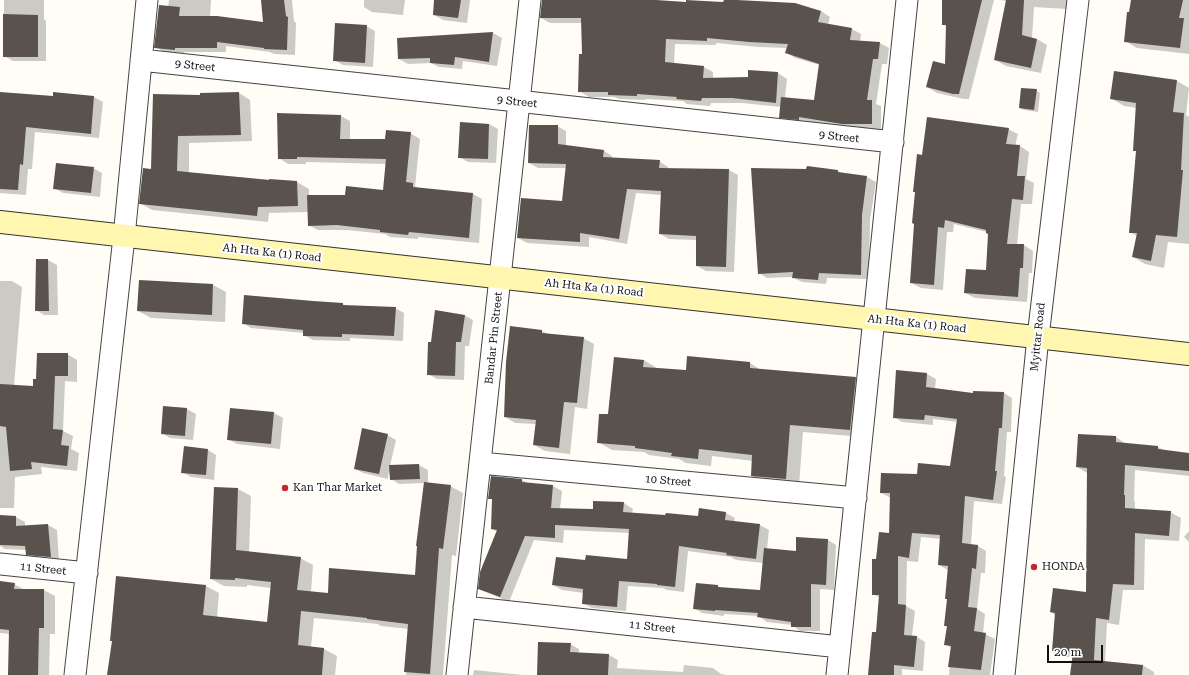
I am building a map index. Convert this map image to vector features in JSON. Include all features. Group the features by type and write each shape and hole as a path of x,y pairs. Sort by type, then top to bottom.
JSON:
{"street":[{"path":"75,675 124,237 147,0"},
{"name":"Bandar Pin Street","path":"457,675 530,0"},
{"path":"837,675 907,0"},
{"name":"Myittar Road","path":"1004,675 1038,337 1078,0"},
{"name":"9 Street","path":"141,60 892,142"},
{"name":"Ah Hta Ka (1) Road","path":"0,222 124,237 1189,354"},
{"name":"10 Street","path":"480,463 856,498"},
{"name":"11 Street","path":"0,564 87,573"},
{"name":"11 Street","path":"464,608 840,647"}],"building":[{"path":"261,0 284,0 286,16 288,17 287,50 264,49 217,42 217,48 175,48 175,50 154,48 159,5 180,7 179,16 217,16 263,22"},
{"path":"434,0 461,0 458,18 433,15"},
{"path":"542,0 656,0 686,2 686,0 723,2 724,0 737,0 795,3 821,11 818,22 852,28 850,40 880,42 878,59 873,59 867,100 872,100 872,124 842,124 799,117 799,120 779,118 781,97 814,100 819,64 785,53 788,44 707,38 707,41 666,39 665,62 704,66 703,78 748,77 748,70 778,72 776,103 732,98 702,98 701,101 676,99 677,97 637,94 637,96 608,95 608,92 578,92 579,54 582,54 581,18 540,18"},
{"path":"942,0 982,0 959,94 953,94 926,87 933,61 945,64 946,25 942,25"},
{"path":"1006,0 1024,0 1022,35 1037,39 1031,68 994,60"},
{"path":"1131,0 1183,0 1179,18 1184,18 1180,48 1124,42 1127,12 1129,12"},
{"path":"3,14 38,15 38,57 3,57"},
{"path":"335,23 367,25 365,63 333,61"},
{"path":"493,32 489,62 455,57 454,65 430,63 430,58 398,59 397,38"},
{"path":"1114,71 1177,80 1173,112 1184,113 1181,170 1183,170 1177,237 1156,235 1151,261 1132,257 1137,233 1129,233 1136,151 1133,151 1136,103 1110,99"},
{"path":"1021,88 1037,89 1034,110 1019,108"},
{"path":"0,92 53,96 53,92 94,96 91,134 26,127 23,165 20,164 18,190 0,189"},
{"path":"239,92 241,135 178,136 177,171 269,180 297,181 298,206 258,207 257,216 139,204 143,168 151,169 153,94 200,95 200,93"},
{"path":"277,113 341,115 340,139 385,139 386,130 411,132 406,182 413,183 413,187 473,193 469,238 409,232 408,235 337,225 308,226 307,195 345,195 346,186 383,190 386,159 297,157 297,159 278,159"},
{"path":"927,117 1009,128 1006,144 1020,145 1017,176 1025,176 1023,200 1012,199 1007,244 1024,244 1023,268 1020,268 1018,297 964,293 966,269 986,270 988,234 986,233 986,230 945,220 944,228 938,227 934,285 910,283 914,224 912,223 915,192 913,192 917,154 922,155"},
{"path":"460,122 489,124 488,159 458,158"},
{"path":"529,125 558,125 558,144 604,150 603,157 660,160 659,168 729,169 726,267 696,266 696,236 659,234 661,191 627,189 619,239 580,233 580,242 517,238 521,198 562,201 566,164 528,163"},
{"path":"56,163 94,167 91,193 53,189"},
{"path":"807,166 867,176 862,215 861,275 819,273 818,280 792,278 793,272 758,274 751,168 806,169"},
{"path":"36,259 48,259 49,311 35,311"},
{"path":"139,280 213,284 212,315 137,311"},
{"path":"244,295 343,303 343,305 396,307 394,336 342,334 342,337 303,336 303,330 242,324"},
{"path":"435,310 465,315 461,342 456,342 455,376 427,375 428,342 431,342"},
{"path":"510,326 542,330 542,333 584,337 577,403 564,402 559,448 533,445 536,420 504,417 506,362"},
{"path":"37,353 68,353 68,376 55,376 53,429 63,430 61,445 69,446 67,466 31,462 32,469 10,471 6,427 0,426 0,384 33,386 33,379 36,379"},
{"path":"687,356 750,362 750,368 856,377 850,430 790,425 786,479 751,476 752,455 699,449 698,459 671,456 672,453 635,448 635,446 597,443 599,414 608,414 614,357 644,360 643,367 686,370"},
{"path":"896,370 927,373 926,387 973,393 973,391 1004,392 1002,428 999,428 995,471 997,471 993,500 965,496 962,543 978,545 976,569 972,568 968,607 977,608 974,631 986,633 981,670 948,667 951,646 944,645 947,626 944,626 948,566 938,565 940,535 912,533 909,558 898,556 898,604 906,605 904,635 917,636 914,667 894,665 894,675 868,675 872,632 876,632 879,595 872,595 872,559 876,559 879,532 889,533 890,493 880,493 881,473 917,474 918,463 950,466 957,419 925,415 924,420 893,418"},
{"path":"163,406 187,408 185,436 161,434"},
{"path":"230,408 274,412 271,444 227,440"},
{"path":"362,428 388,434 379,474 354,469"},
{"path":"1078,434 1116,436 1116,442 1158,446 1158,449 1189,453 1189,471 1125,465 1125,508 1171,511 1169,536 1135,533 1134,585 1113,584 1109,620 1096,618 1094,660 1143,665 1142,675 1070,675 1073,652 1052,651 1055,613 1050,612 1053,588 1086,592 1087,468 1076,467"},
{"path":"184,446 208,449 206,475 181,473"},
{"path":"419,464 420,479 390,480 389,465"},
{"path":"491,476 522,479 522,482 553,485 551,508 593,509 593,501 624,502 623,512 665,515 666,513 698,516 699,508 726,512 725,520 760,524 756,559 679,546 675,587 619,581 617,607 582,604 583,589 552,585 556,557 585,560 586,555 627,559 629,529 555,525 555,538 525,536 500,597 478,589 480,572 497,530 491,529 492,499 488,499"},
{"path":"424,482 451,485 443,549 439,548 430,674 404,672 408,624 301,611 298,645 324,648 322,675 107,675 112,641 110,641 116,576 206,585 203,615 267,622 271,582 235,578 235,580 210,579 214,487 238,488 236,550 301,557 297,590 328,593 329,568 415,575 416,546"},
{"path":"0,515 16,516 16,526 48,524 51,557 26,555 25,546 0,545"},
{"path":"796,537 828,539 826,585 811,584 811,627 791,627 791,622 757,617 758,613 693,609 696,583 718,585 718,587 760,590 764,548 796,551"},
{"path":"0,581 15,583 14,589 44,589 44,628 39,628 38,675 8,675 9,630 0,629"},
{"path":"538,642 571,643 570,652 609,654 608,675 537,675"}],"place":[{"name":"Kan Thar Market","path":"285,488"},
{"name":"HONDA","path":"1034,567"}]}
